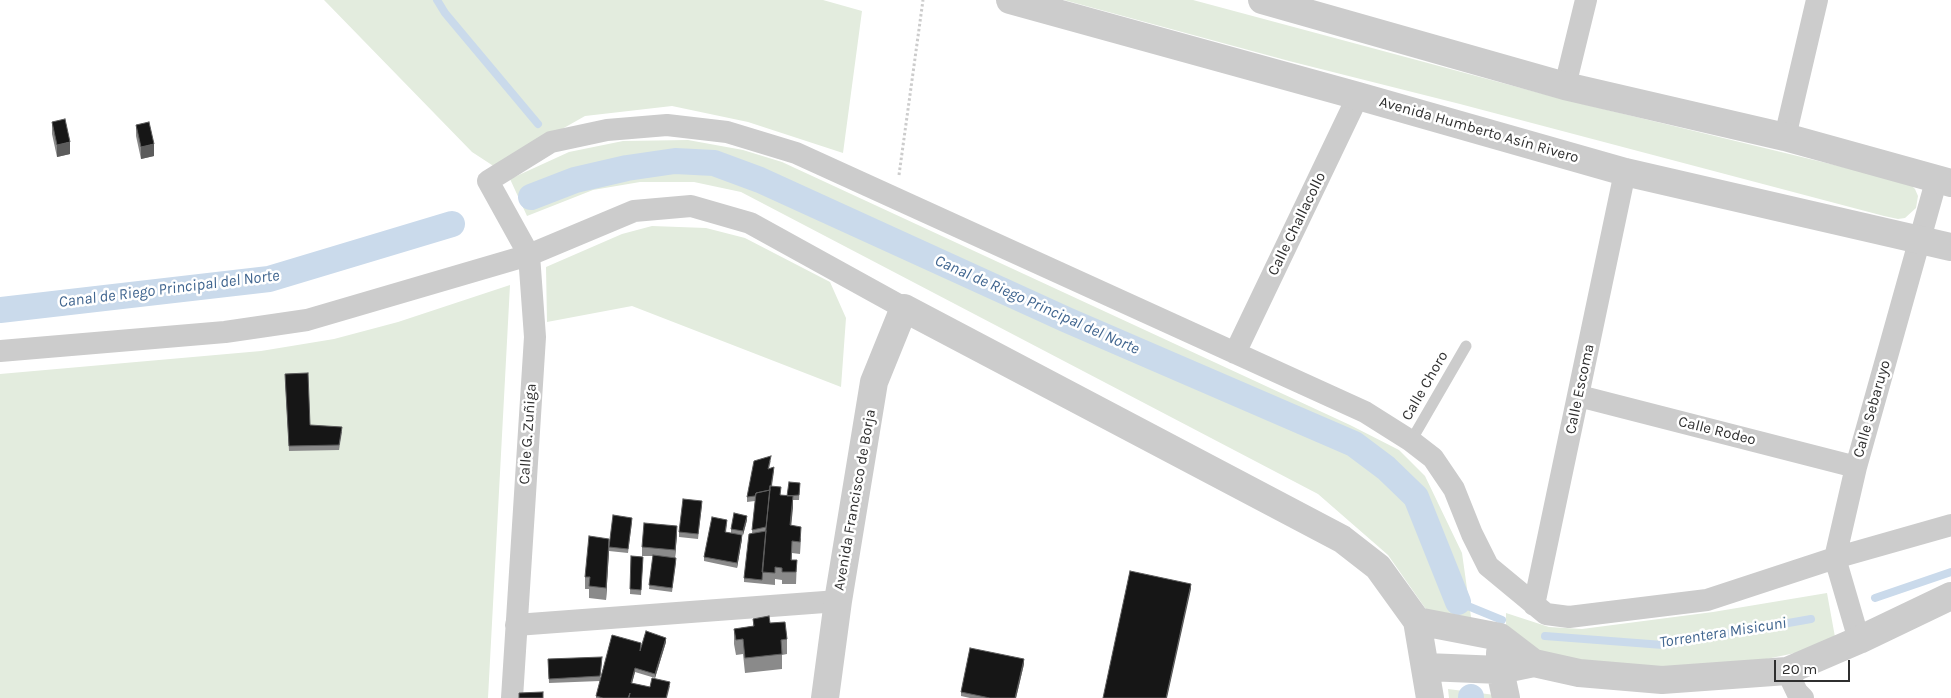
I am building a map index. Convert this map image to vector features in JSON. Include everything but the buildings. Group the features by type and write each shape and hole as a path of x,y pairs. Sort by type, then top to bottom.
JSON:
{"street":[{"name":"Avenida Humberto Asín Rivero","path":"1010,0 1624,172 1951,247"},
{"path":"1262,0 1565,86 1785,137 1944,180"},
{"path":"1565,86 1586,0"},
{"path":"1785,137 1817,0"},
{"name":"Calle Challacollo","path":"1235,353 1358,96"},
{"name":"Calle G. Zuñiga","path":"512,698 535,337 529,254 488,181 551,142 607,130 667,125 727,132 796,153 895,198"},
{"name":"Calle Escoma","path":"1534,605 1579,396 1624,172"},
{"name":"Calle Sebaruyo","path":"1859,640 1835,558 1856,467 1920,239 1944,180"},
{"path":"895,198 1365,412 1411,441 1433,458 1454,489 1472,534 1488,566 1546,614 1569,618 1706,600 1835,558 1951,525"},
{"path":"0,351 225,332 307,320 529,254 634,211 691,206 750,224 904,308 1342,539 1378,567 1417,621 1430,698"},
{"name":"Avenida Francisco de Borja","path":"825,698 838,601 874,382 904,308"},
{"name":"Calle Rodeo","path":"1579,396 1856,467"},
{"path":"1426,666 1500,670 1534,663 1579,673 1662,680 1787,671 1859,640 1951,596"},
{"path":"516,625 838,601"},
{"path":"1417,621 1500,636 1534,663"},
{"path":"1500,636 1500,670 1506,698"},
{"path":"1787,671 1802,698"}],"lane":[{"name":"Calle Choro","path":"1411,441 1466,346"}],"path":[{"path":"895,198 923,0"}],"shaded area":[{"path":"324,0 823,0 862,11 843,153 748,122 672,106 585,116 495,167 472,152"},
{"path":"1064,0 1193,0 1562,99 1909,183 1915,189 1918,196 1916,208 1905,218 1898,219 1884,216 1289,61"},
{"path":"688,140 743,150 782,162 1350,425 1399,450 1425,476 1462,553 1472,624 1430,615 1388,555 1318,494 741,192 694,182 640,182 593,190 527,216 510,179 569,152 623,141"},
{"path":"652,226 706,228 745,238 830,282 846,318 841,387 632,306 547,322 546,267 622,234"},
{"path":"510,285 488,698 0,698 0,374 261,351 334,339 398,322"},
{"path":"1827,593 1835,637 1800,652 1747,663 1678,671 1550,657 1506,638 1506,613 1549,627 1582,629 1713,612"},
{"path":"1448,689 1495,695 1496,698 1449,698"}],"waterway":[{"path":"437,0 445,13 538,124"},
{"name":"Canal de Riego Principal del Norte","path":"531,197 575,180 627,168 675,161 714,163 760,180 1067,320 1354,444 1386,468 1416,497 1458,602"},
{"name":"Canal de Riego Principal del Norte","path":"0,310 269,279 452,224"},
{"name":"Torrentera Misicuni","path":"1875,598 1951,572"},
{"name":"Torrentera Misicuni","path":"1458,602 1502,620"},
{"name":"Torrentera Misicuni","path":"1545,636 1663,645 1811,619"}]}
